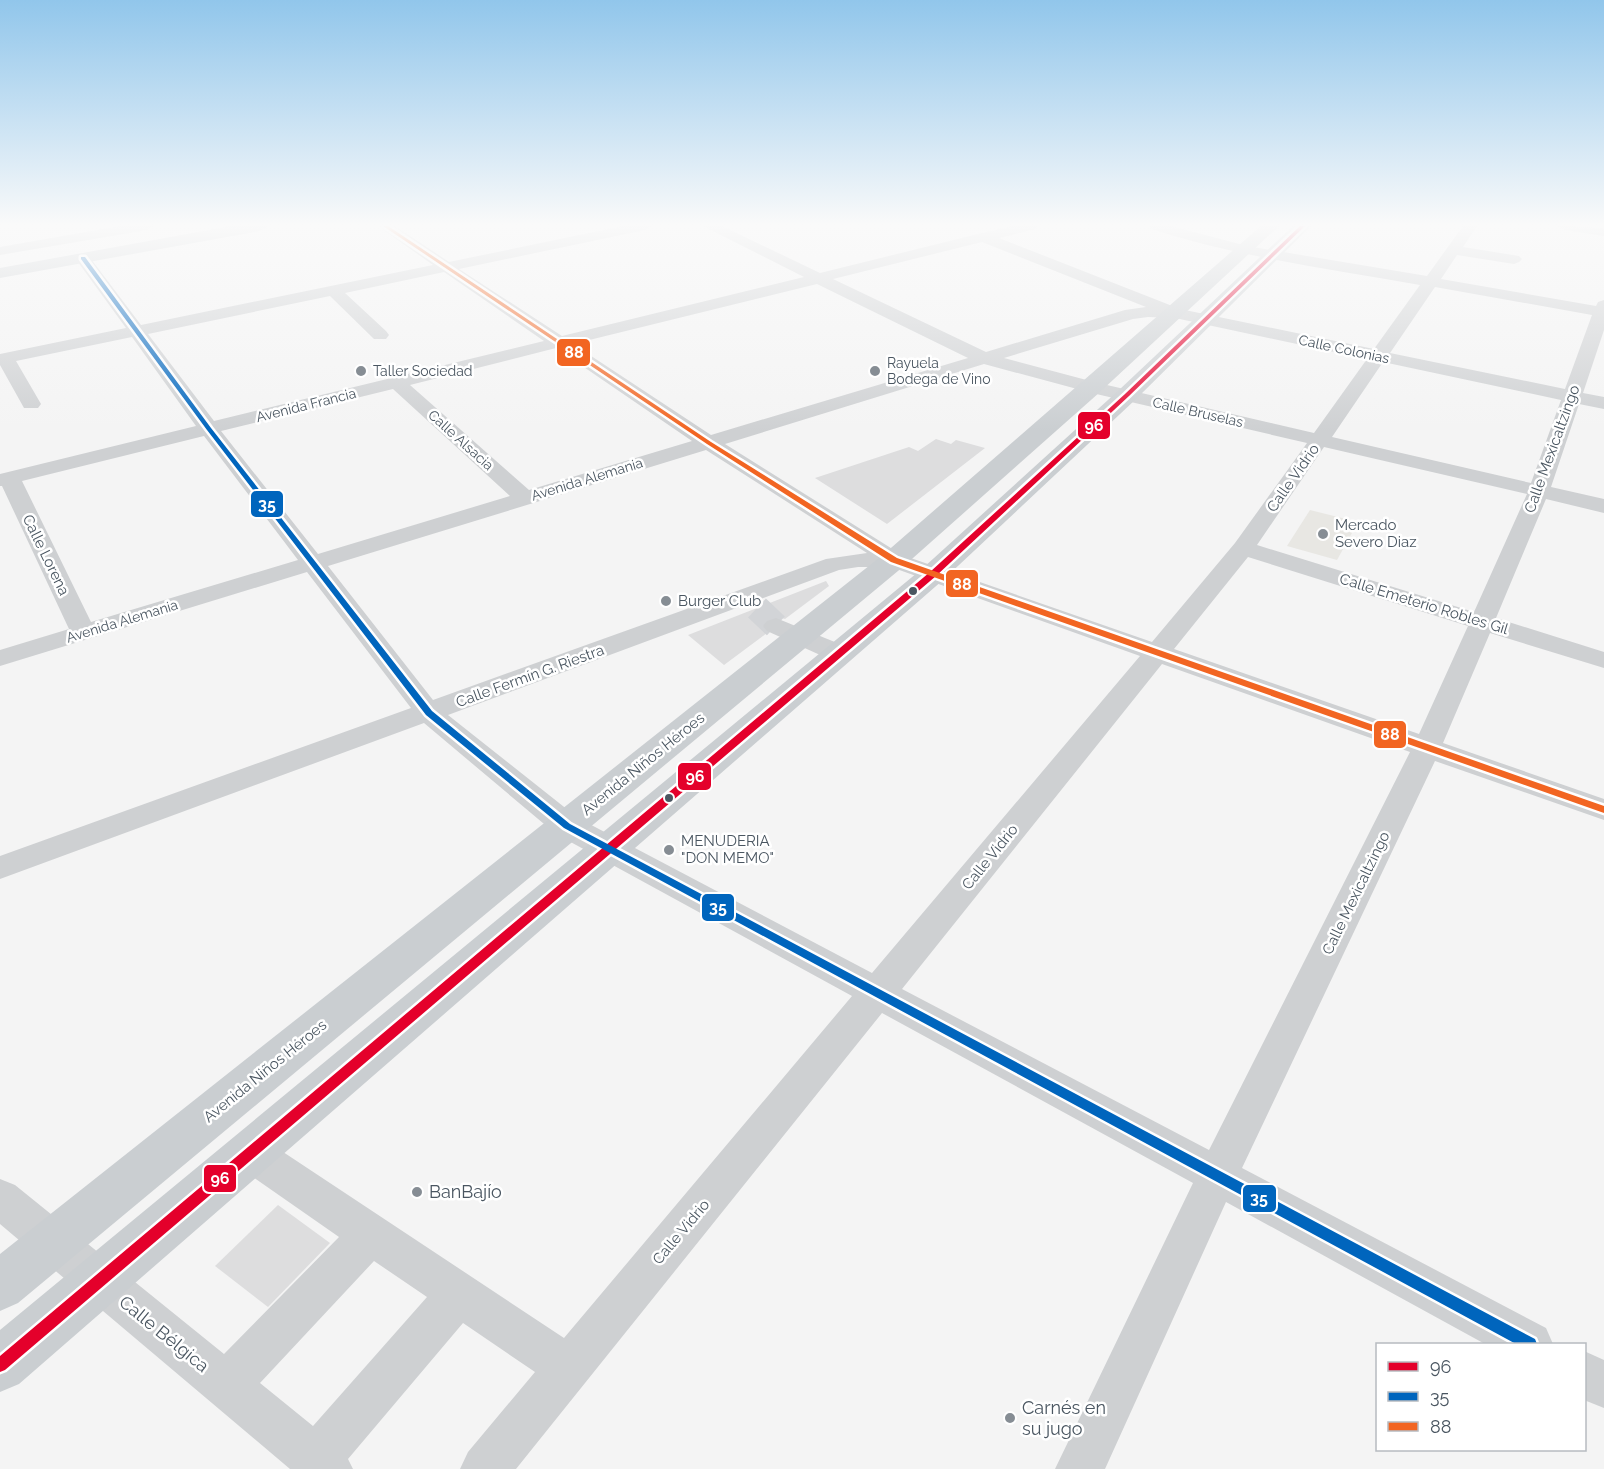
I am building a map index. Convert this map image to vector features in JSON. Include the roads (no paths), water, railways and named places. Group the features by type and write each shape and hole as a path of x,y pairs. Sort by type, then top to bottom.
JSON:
{"main road":[{"name":"Avenida Niños Héroes","path":"0,1365 933,574 1127,395 1210,295"},
{"name":"Avenida Niños Héroes","path":"0,1286 567,826 788,631 894,560 1092,387 1221,295"}],"street":[{"path":"111,295 208,429 314,562 429,713 567,826 1528,1343"},
{"path":"31,404 3,359 317,295"},
{"path":"338,295 380,335"},
{"path":"488,295 709,443 894,560 1604,810"},
{"name":"Avenida Francia","path":"5,478 758,295"},
{"name":"Calle Bruselas","path":"853,295 985,359 1092,387 1604,506"},
{"name":"Calle Colonias","path":"1132,295 1191,317 1604,403"},
{"name":"Calle Vidrio","path":"485,1469 1243,548 1422,295"},
{"path":"1508,295 1603,310"},
{"name":"Calle Mexicaltzingo","path":"1080,1469 1217,1176 1427,748 1539,491 1603,310"},
{"name":"Avenida Alemania","path":"0,658 1131,314 1148,312 1191,317"},
{"name":"Calle Alsacia","path":"397,383 525,498"},
{"name":"Calle Lorena","path":"5,478 83,632"},
{"name":"Calle Emeterio Robles Gil","path":"1243,548 1604,660"},
{"name":"Calle Fermín G. Riestra","path":"0,868 429,713 754,601 834,564 858,560 894,560"},
{"path":"788,631 838,653"},
{"path":"251,1153 569,1368"},
{"name":"Calle Bélgica","path":"0,1198 322,1464"},
{"path":"226,1385 371,1234"},
{"path":"322,1464 459,1294"},
{"path":"1586,1375 1604,1385"}],"tunnel":[{"path":"757,608 776,626"}],"place":[{"name":"Taller Sociedad","path":"361,371"},
{"name":"Rayuela Bodega de Vino","path":"875,371"},
{"name":"Mercado Severo Diaz","path":"1323,534"},
{"name":"Burger Club","path":"666,601"},
{"name":"MENUDERIA \"DON MEMO\"","path":"669,850"},
{"name":"BanBajío","path":"417,1192"},
{"name":"Carnés en su jugo","path":"1010,1418"}]}
